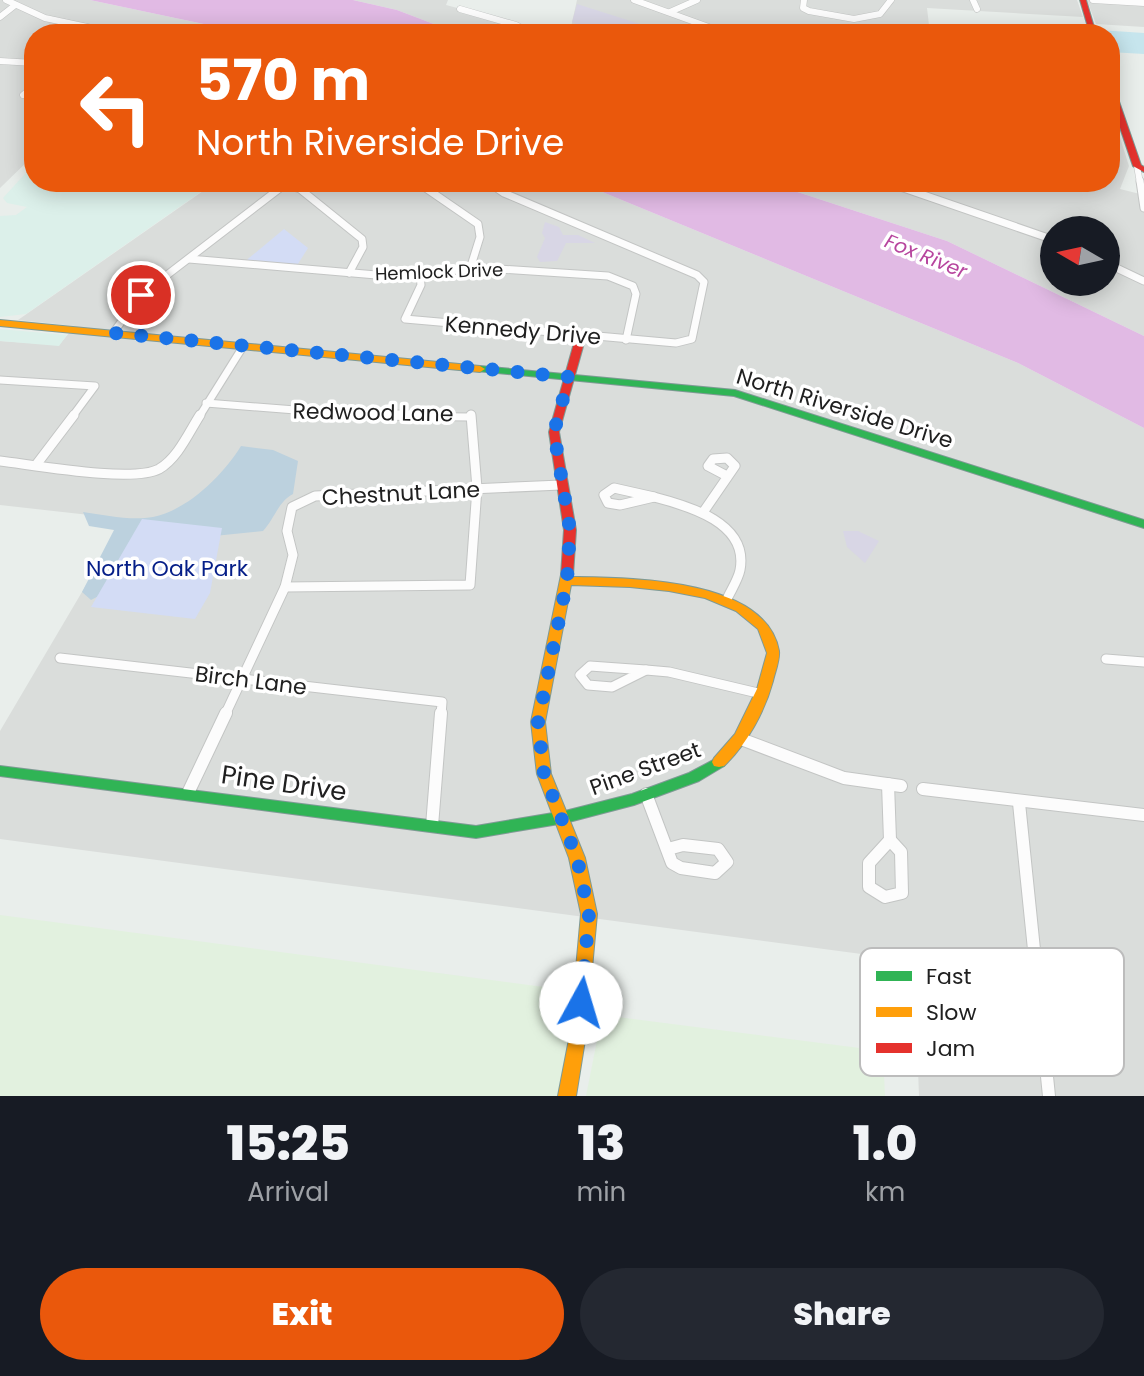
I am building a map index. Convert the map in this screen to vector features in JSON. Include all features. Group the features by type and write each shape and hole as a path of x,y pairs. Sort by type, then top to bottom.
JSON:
{"street":[{"path":"6,0 45,18 73,24"},
{"path":"634,0 702,24"},
{"path":"670,12 697,0"},
{"path":"804,0 803,8 818,16 865,18 877,16 891,0"},
{"path":"973,0 977,9"},
{"path":"1083,0 1090,24"},
{"path":"1093,0 1144,3"},
{"path":"0,17 14,6"},
{"path":"460,9 512,24"},
{"path":"0,61 24,62"},
{"path":"1120,117 1140,168 1144,208"},
{"path":"113,333 141,295 275,192"},
{"path":"304,192 362,239 363,247 349,273"},
{"path":"432,192 478,224 480,237 470,269"},
{"name":"Kennedy Drive","path":"420,276 421,285 405,319 626,340 687,343 695,334 704,282 697,275 503,192"},
{"path":"917,192 1040,234"},
{"name":"Hemlock Drive","path":"189,259 420,276 470,269 593,275 633,286 636,294 626,340"},
{"path":"1120,270 1144,281"},
{"name":"North Riverside Drive","path":"0,323 735,393 1144,524"},
{"path":"567,1096 578,1034 589,914 577,858 544,774 538,722 567,581 570,530 554,432 581,336"},
{"path":"0,461 134,475 159,469 174,456 244,345"},
{"path":"0,380 95,386 36,465"},
{"name":"Redwood Lane","path":"206,403 372,416 471,414 477,488 470,585 285,587"},
{"path":"704,511 727,476"},
{"name":"Chestnut Lane","path":"285,587 293,555 287,531 292,507 315,496 561,485"},
{"path":"654,497 620,505 608,503 604,495 614,488 654,497 704,511 726,526 741,555 742,576 727,599"},
{"name":"Pine Street","path":"561,818 646,794 716,764 741,739 773,672 774,656 759,621 727,599 698,590 567,581"},
{"path":"188,793 285,587"},
{"name":"Birch Lane","path":"60,658 442,702 432,826"},
{"path":"1106,659 1144,662"},
{"path":"647,670 612,687 588,685 580,675 590,666 647,670 762,694"},
{"path":"741,739 844,778 901,786"},
{"name":"Pine Drive","path":"0,771 491,831 561,818"},
{"path":"888,784 890,840 901,852 902,893 885,897 869,887 869,863 890,840"},
{"path":"923,789 1019,803 1144,815"},
{"path":"646,794 672,863 681,868 715,873 727,862 718,849 683,845 668,849"},
{"path":"1019,803 1034,948"},
{"path":"1047,1076 1049,1096"}],"shaded area":[{"path":"0,0 90,0 204,24 24,24 24,165 0,188"},
{"path":"353,0 448,0 446,5 517,24 434,24 397,10"},
{"path":"577,0 1077,0 1083,17 927,8 929,24 572,24"},
{"path":"1087,0 1144,0 1144,27 1096,24"},
{"path":"577,4 640,24 576,24 572,22"},
{"path":"1120,31 1144,33 1144,54 1120,53"},
{"path":"1120,138 1129,166 1120,189"},
{"path":"24,175 24,192 201,192 26,314 0,317 0,216 16,215 27,207 7,203 3,198"},
{"path":"1120,189 1144,195 1144,336 1061,296 1120,296 1120,216 1040,216 1040,286 947,241 798,192 1120,192"},
{"path":"202,192 602,192 1018,363 1144,428 1144,1096 919,1096 918,1076 1124,1076 1124,948 860,948 860,954 0,839 0,731 125,519 0,505 0,341 59,345 75,326 18,320"},
{"path":"545,222 559,227 563,235 578,235 595,243 566,243 557,261 540,262 537,257 545,238 542,233"},
{"path":"0,329 67,335 59,346 0,341"},
{"path":"241,446 273,450 298,461 293,494 284,501 263,531 214,536 91,600 82,592 114,530 89,526 83,512 136,518 166,513 203,490"},
{"path":"843,531 858,531 879,541 865,563 847,547"},
{"path":"0,915 582,992 561,1096 0,1096"},
{"path":"602,1015 860,1048 860,1076 884,1076 885,1096 586,1096"}],"green space":[{"path":"284,229 308,248 296,267 243,263"},
{"name":"North Oak Park","path":"142,519 222,528 210,593 195,619 91,607"}],"water":[{"path":"90,0 353,0 397,10 434,24 204,24"},
{"name":"Fox River","path":"602,192 798,192 947,241 1040,286 1040,296 1061,296 1144,336 1144,428 1018,363"}],"traffic: fast":[{"path":"480,369 735,393 1144,524"},
{"path":"0,771 476,832 565,817 634,799 694,777 719,762"}],"traffic: slow":[{"path":"0,323 480,369"},
{"path":"567,575 538,722 544,774 577,858 589,914 578,1034 567,1096"},
{"path":"567,581 630,583 708,595 741,608 764,627 773,653 764,689 740,737 719,762"}],"traffic: jam":[{"path":"1083,0 1090,24"},
{"path":"1120,116 1137,166 1144,170"},
{"path":"567,575 570,530 554,432 581,336"}],"route":[{"path":"141,295 113,333 569,377 554,432 570,530 567,581 538,722 544,774 577,858 589,914 581,1003"}]}
